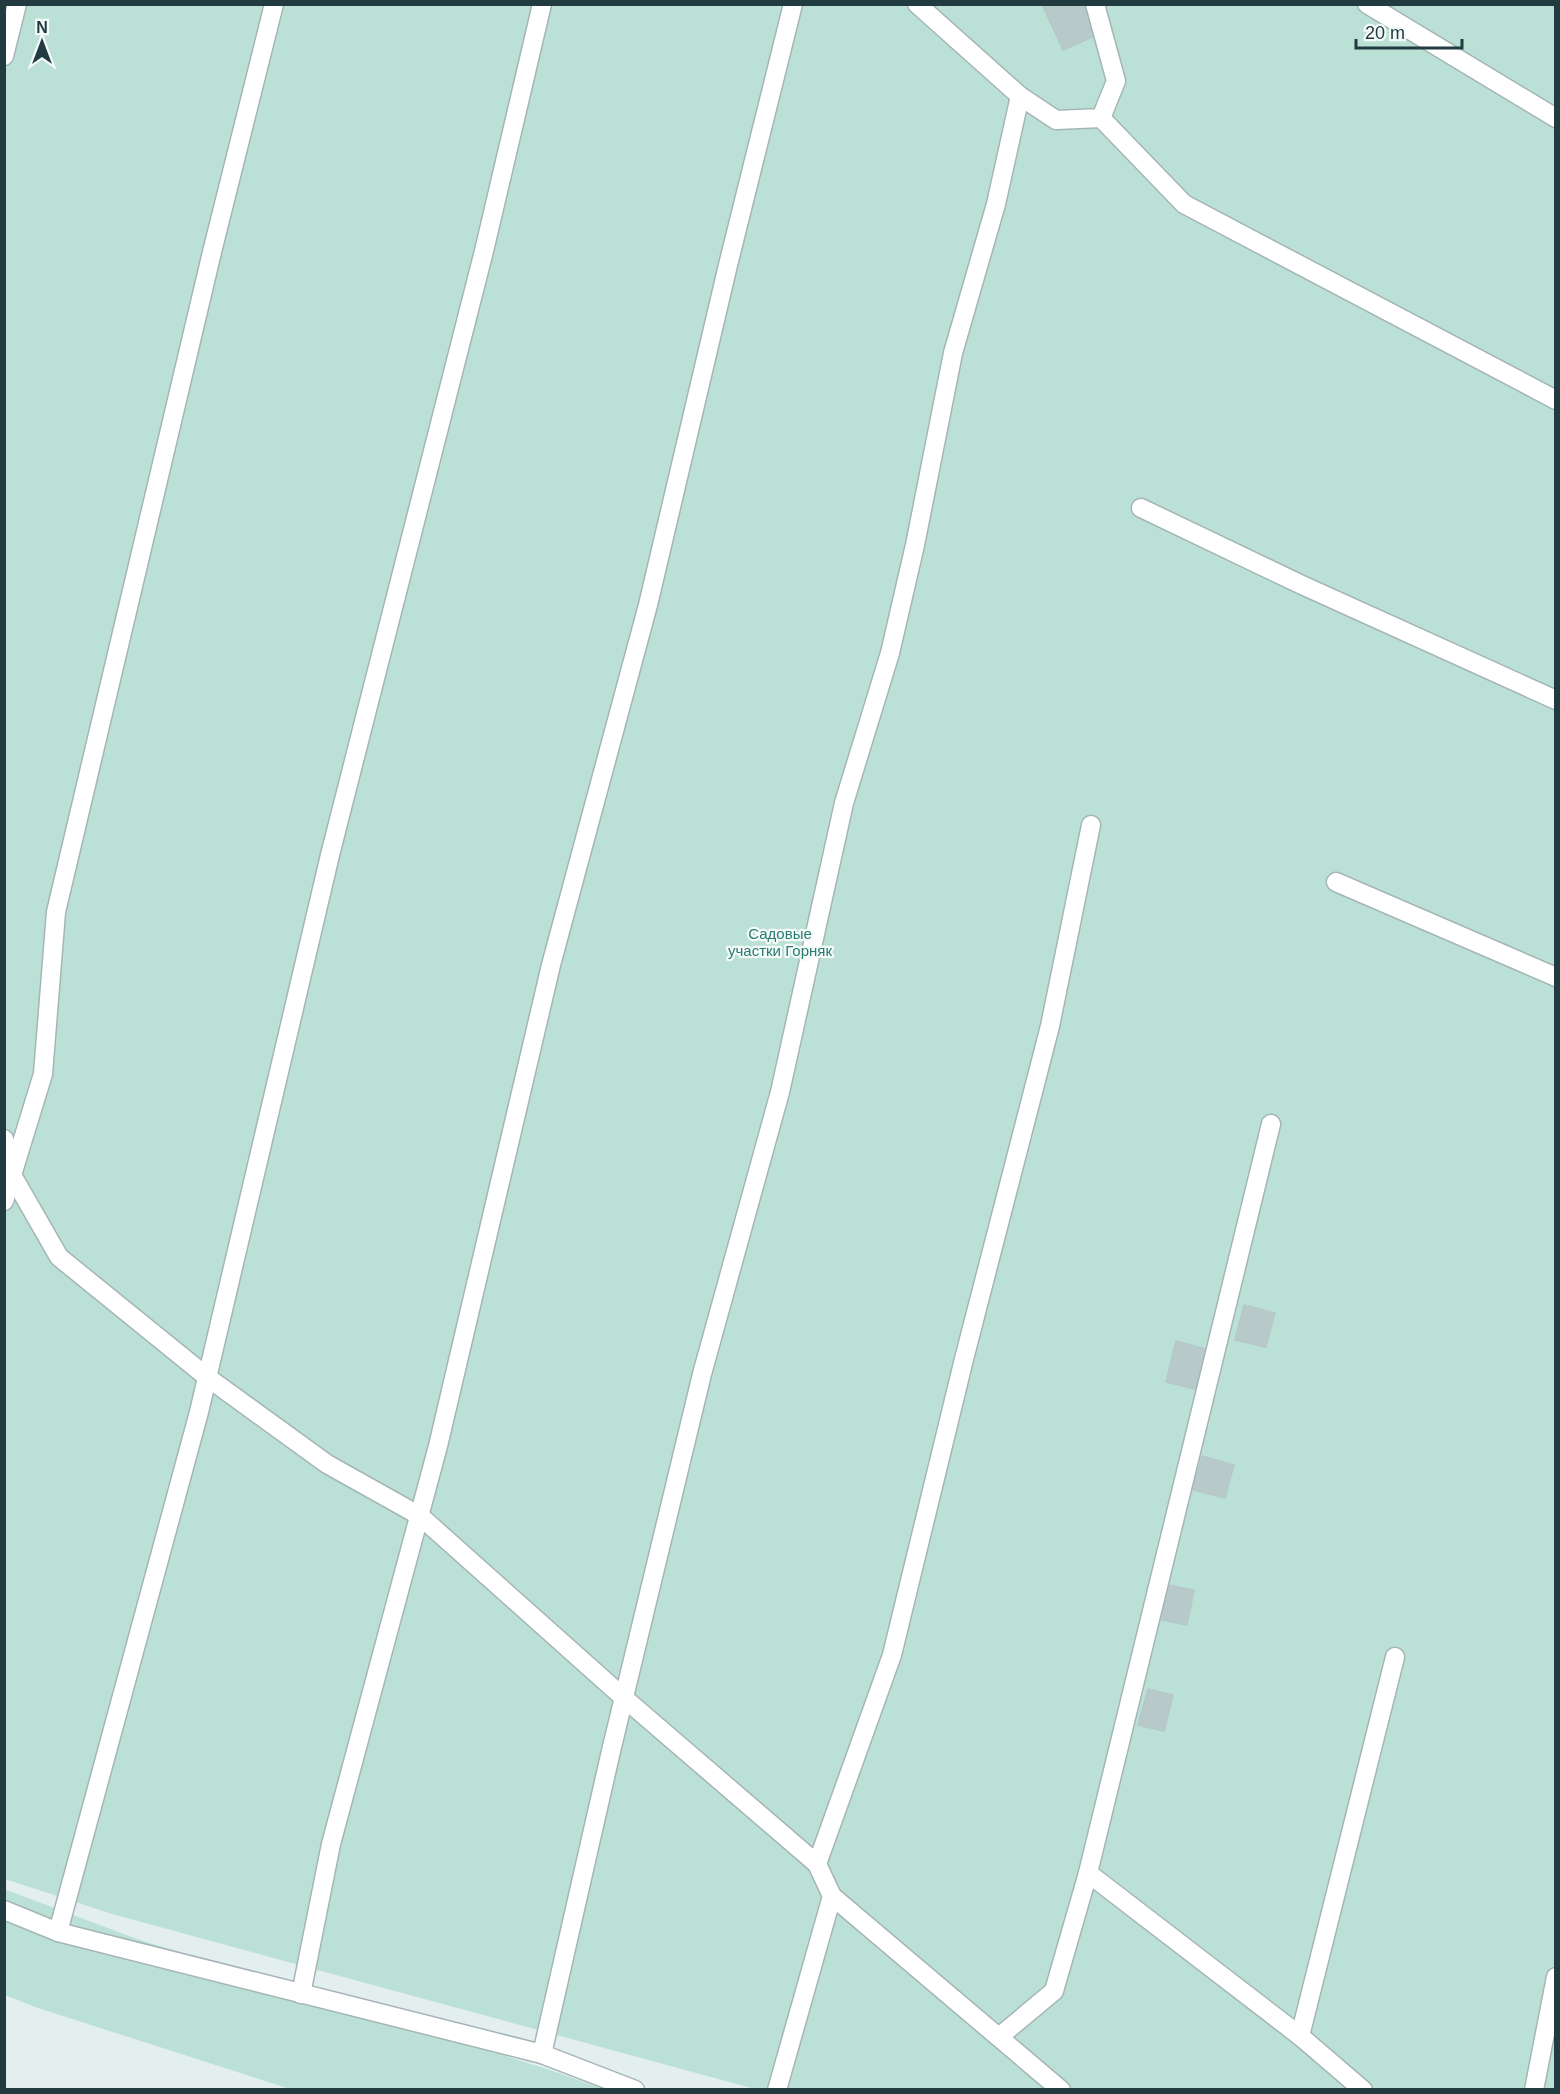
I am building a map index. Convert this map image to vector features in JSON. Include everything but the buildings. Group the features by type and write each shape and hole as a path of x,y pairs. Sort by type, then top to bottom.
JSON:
{"lane":[{"path":"4,56 17,4"},
{"path":"4,1201 44,1074 56,912 212,252 274,4"},
{"path":"58,1932 207,1377 330,855 481,263 542,4"},
{"path":"301,1994 331,1844 438,1446 551,965 648,605 728,265 793,4"},
{"path":"917,4 1020,96 1056,120 1101,118 1184,204 1556,400"},
{"path":"1095,4 1116,81 1101,118"},
{"path":"1367,4 1556,118"},
{"path":"542,2054 702,1374 780,1092 844,803 890,653 915,545 953,353 996,204 1020,96"},
{"path":"1141,508 1302,585 1556,700"},
{"path":"817,1864 892,1655 964,1359 1050,1026 1091,825"},
{"path":"1336,882 1556,977"},
{"path":"999,2037 1054,1991 1088,1873 1271,1124"},
{"path":"4,1139 12,1175 59,1257 207,1377 327,1464 420,1516 624,1698 817,1864 832,1896 1061,2090"},
{"path":"1300,2036 1395,1657"},
{"path":"1088,1873 1300,2036 1363,2090"},
{"path":"777,2090 832,1896"},
{"path":"4,1910 58,1932 542,2054 635,2090"},
{"path":"1534,2090 1548,2063 1556,1977"}],"green space":[{"name":"Садовые участки Горняк","path":"5,5 1555,5 1555,2089 755,2089 112,1914 5,1879"},
{"path":"4,1889 137,1939 550,2070 603,2089 290,2089 35,2007 5,1995"}]}
